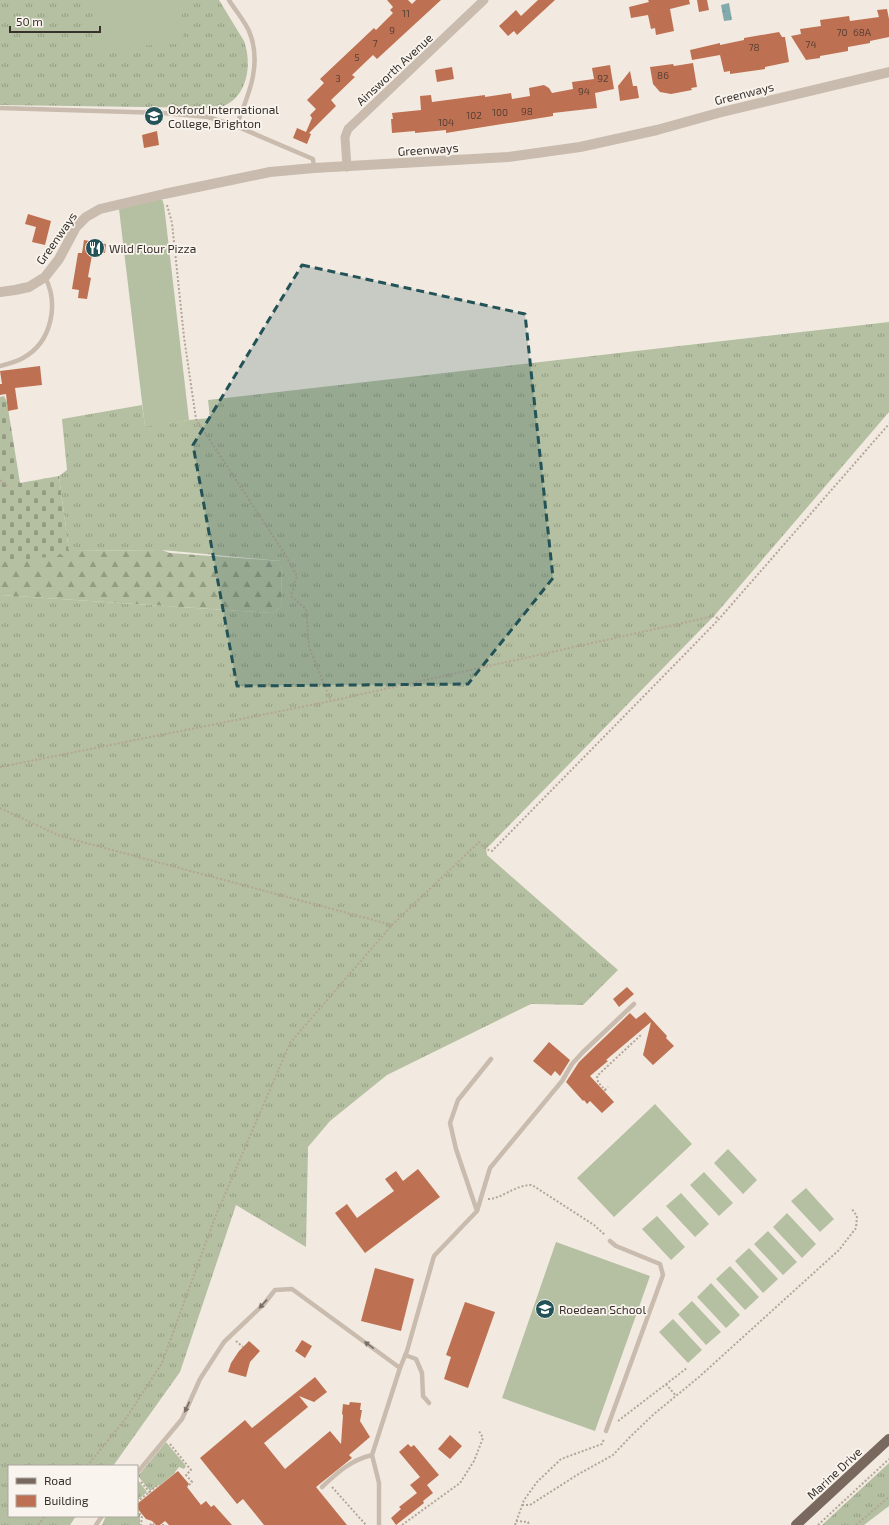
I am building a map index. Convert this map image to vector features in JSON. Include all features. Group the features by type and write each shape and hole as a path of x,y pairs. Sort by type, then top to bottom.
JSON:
{"main road":[{"name":"Marine Drive","path":"796,1525 889,1439"}],"street":[{"name":"Ainsworth Avenue","path":"346,167 345,138 348,129 484,0"},
{"name":"Greenways","path":"0,292 29,287 45,276 59,259 76,227 86,217 100,209 270,172 314,168 508,157 580,147 657,130 736,108 889,72"}],"lane":[{"path":"229,0 249,30 253,47 254,62 252,85 236,126"},
{"path":"0,108 163,113 208,117 236,126 314,159 314,168"},
{"path":"0,366 15,362 34,351 47,332 52,310 50,286 45,276"},
{"path":"379,1525 379,1483 372,1455 405,1355 434,1256 477,1211 490,1168 562,1081 572,1064 634,1004"},
{"path":"477,1211 456,1149 450,1124 458,1100 491,1059"},
{"path":"606,1431 662,1275 660,1264 616,1246 610,1241"},
{"path":"138,1472 182,1419 200,1379 224,1342 264,1304 275,1290 292,1289 400,1368"},
{"path":"405,1355 416,1359 422,1373 423,1396 429,1403"},
{"path":"322,1487 341,1470 359,1458 372,1455"}],"path":[{"path":"164,194 172,223 184,337 196,419 286,556 297,576 291,596 306,609 309,647 331,701"},
{"path":"88,1465 127,1417 162,1363 214,1220 290,1043 392,925 479,842 486,849 492,850 719,620 889,424"},
{"path":"0,480 6,484 7,489"},
{"path":"0,767 331,701 714,616 719,620"},
{"path":"0,808 60,836 392,925"},
{"path":"608,1087 604,1090 598,1082 597,1076 642,1034"},
{"path":"487,1198 494,1199 517,1187 532,1185 588,1221 599,1230"},
{"path":"522,1504 530,1504 613,1455 631,1436 839,1250 856,1228 857,1216 851,1208"},
{"path":"237,1342 244,1347"},
{"path":"515,1525 522,1504 537,1482 561,1459 602,1444 606,1431 687,1368"},
{"path":"666,1384 676,1396"},
{"path":"402,1525 460,1482 474,1461 483,1438 479,1431"},
{"path":"165,1439 191,1470 186,1475 192,1482 187,1487"},
{"path":"818,1525 889,1459"},
{"path":"141,1482 150,1493"},
{"path":"327,1482 366,1525"},
{"path":"138,1501 158,1485"},
{"path":"856,1525 889,1497"},
{"path":"138,1511 142,1516 141,1525"},
{"path":"38,1525 44,1517"},
{"path":"516,1521 528,1522 529,1525"}],"highlighted area":[{"path":"302,265 525,314 553,578 468,684 237,686 193,445"}],"green space":[{"path":"0,0 219,0 244,41 248,61 245,82 235,99 226,105 216,108 0,105"},
{"path":"94,0 181,0 183,43 97,49"},
{"path":"162,199 164,205 189,420 145,427 119,209"},
{"path":"889,322 889,412 714,616 486,849 487,855 618,970 583,1005 531,1004 387,1075 330,1121 308,1147 306,1247 236,1205 180,1372 114,1465 8,1465 8,1517 75,1517 70,1525 0,1525 0,595 273,613 282,606 281,561 162,550 69,551 59,476 67,470 62,419 142,405 145,426 210,418 208,400"},
{"path":"4,396 7,402 20,483 59,476 69,551 66,555 0,562 0,397"},
{"path":"0,535 69,551 162,550 170,553 281,561 282,606 273,613 0,595"},
{"path":"655,1104 692,1144 614,1217 577,1178"},
{"path":"728,1149 757,1180 743,1194 714,1163"},
{"path":"704,1172 733,1203 719,1216 690,1185"},
{"path":"806,1188 834,1219 820,1232 791,1201"},
{"path":"681,1193 709,1224 695,1237 666,1206"},
{"path":"787,1213 816,1244 802,1258 773,1227"},
{"path":"657,1216 685,1247 671,1260 642,1229"},
{"path":"768,1231 797,1262 783,1275 754,1244"},
{"path":"556,1242 650,1276 595,1431 502,1398"},
{"path":"749,1248 778,1279 763,1293 735,1261"},
{"path":"730,1266 759,1297 745,1310 716,1279"},
{"path":"711,1283 740,1315 726,1328 697,1297"},
{"path":"692,1301 721,1332 706,1345 678,1314"},
{"path":"673,1319 702,1350 688,1363 659,1332"},
{"path":"166,1442 186,1466 184,1469 179,1467 175,1473 159,1486 158,1485 150,1491 138,1476"},
{"path":"889,1463 889,1506 864,1525 822,1525"},
{"path":"138,1480 147,1492 138,1500"},
{"path":"138,1512 140,1514 140,1525 102,1525 106,1517 138,1517"}],"water":[{"path":"729,3 732,20 724,21 721,5"}],"building":[{"path":"387,0 408,0 412,4 416,0 441,0 377,59 373,55 352,75 355,77 331,100 336,106 309,133 311,134 307,144 293,138 297,128 306,132 312,118 310,115 316,109 307,100 324,83 320,79 374,28 376,30 393,13 390,10 393,7"},
{"path":"538,0 555,0 517,35 514,31 508,36 499,26 516,10 521,16"},
{"path":"648,0 689,0 690,4 670,9 674,31 656,35 655,28 651,29 648,15 631,18 629,7 649,2"},
{"path":"697,0 707,0 709,10 699,12"},
{"path":"887,9 889,19 889,37 870,41 870,43 848,47 848,51 806,60 791,36 801,34 800,29 821,26 820,20 849,16 850,21 879,17 877,10"},
{"path":"779,32 782,37 785,37 789,62 765,67 765,69 730,74 730,71 724,72 720,55 692,60 690,50"},
{"path":"693,63 697,87 691,88 692,90 671,94 660,92 653,84 650,67 673,64 674,66"},
{"path":"610,65 614,89 595,93 597,108 553,113 553,116 446,133 446,130 415,133 415,131 392,133 392,113 421,110 420,96 431,95 432,102 511,93 512,99 530,96 529,88 544,85 549,88 552,93 573,89 572,82 594,79 592,68"},
{"path":"452,67 454,79 437,82 435,70"},
{"path":"630,71 633,86 637,86 639,98 620,101 618,86"},
{"path":"157,131 159,145 144,148 142,135"},
{"path":"28,214 51,221 45,245 32,242 36,227 25,224"},
{"path":"84,240 106,244 105,253 98,252 97,256 92,255 88,277 91,278 87,299 78,298 79,290 72,289 78,253 82,253"},
{"path":"40,366 42,385 15,388 18,409 8,411 6,394 0,395 0,384 2,384 0,371"},
{"path":"627,987 634,994 619,1007 613,999"},
{"path":"645,1012 674,1046 653,1065 643,1055 651,1022 606,1060 608,1061 590,1076 614,1102 602,1113 590,1101 587,1104 584,1100 583,1101 566,1082 579,1062 630,1013 636,1019"},
{"path":"549,1042 570,1060 560,1076 555,1071 551,1076 533,1061"},
{"path":"418,1169 440,1197 365,1253 335,1213 347,1204 357,1218 394,1191 385,1179 396,1171 403,1181"},
{"path":"375,1268 414,1279 401,1331 361,1321"},
{"path":"465,1302 495,1312 468,1388 444,1379 451,1357 446,1355"},
{"path":"302,1340 312,1346 305,1358 295,1351"},
{"path":"249,1341 260,1351 250,1362 246,1377 228,1372 231,1363 239,1351"},
{"path":"315,1377 327,1392 314,1402 299,1396 308,1407 264,1443 285,1469 330,1431 341,1444 343,1404 349,1405 350,1402 361,1403 360,1410 362,1410 360,1421 370,1437 349,1455 352,1458 316,1487 347,1525 264,1525 243,1499 237,1504 200,1458 245,1420 252,1428"},
{"path":"450,1435 462,1446 450,1459 438,1449"},
{"path":"408,1444 411,1447 414,1445 439,1475 427,1485 433,1493 423,1501 424,1503 396,1525 391,1518 401,1509 399,1507 417,1493 410,1485 420,1477 399,1452"},
{"path":"178,1471 189,1484 187,1487 201,1505 206,1501 211,1507 214,1505 232,1525 169,1525 165,1521 160,1525 156,1525 152,1521 146,1519 138,1509 138,1503"}],"place":[{"name":"Oxford International College, Brighton","path":"154,116"},
{"name":"Wild Flour Pizza","path":"95,248"},
{"name":"Roedean School","path":"545,1309"}]}
